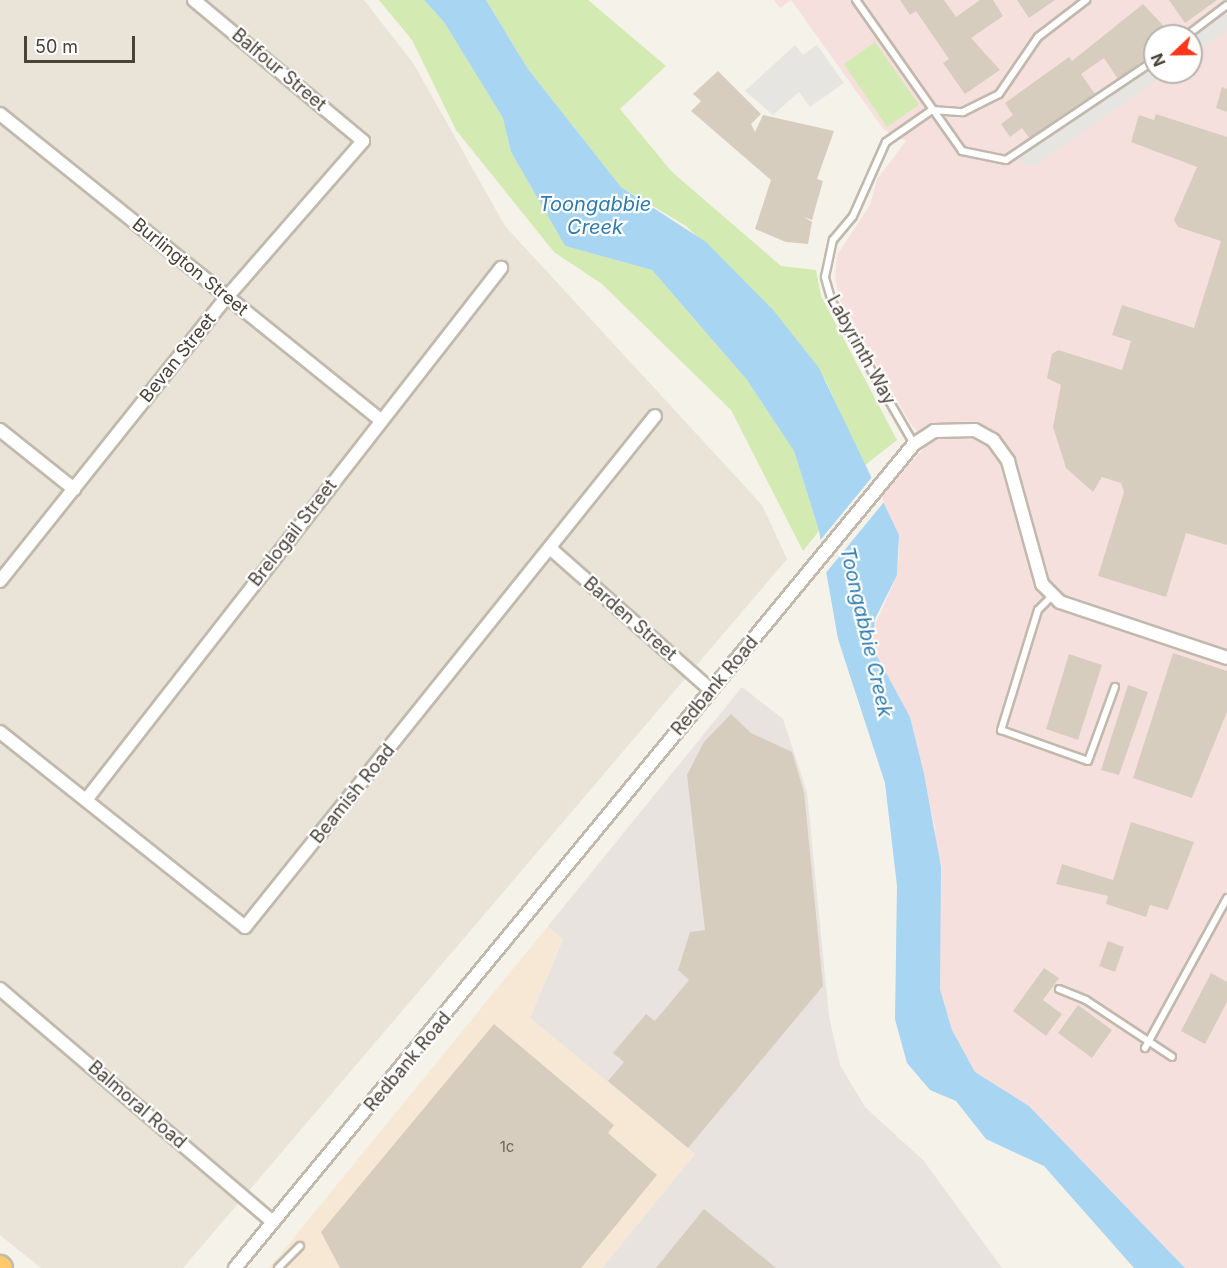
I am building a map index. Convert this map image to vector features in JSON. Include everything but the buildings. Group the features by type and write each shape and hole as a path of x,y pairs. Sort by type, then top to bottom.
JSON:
{"street":[{"name":"Balfour Street","path":"195,0 363,141"},
{"name":"Burlington Street","path":"0,114 380,420"},
{"name":"Bevan Street","path":"0,582 227,297 363,141"},
{"name":"Brelogail Street","path":"86,800 380,420 501,268"},
{"name":"Beamish Road","path":"0,732 245,927 551,549 655,416"},
{"name":"Redbank Road","path":"235,1268 465,995 710,689 815,566 914,444 934,431 958,428 993,440 1008,461 1042,584 1053,595"},
{"path":"0,430 74,489"},
{"name":"Barden Street","path":"551,549 710,689"},
{"path":"1053,595 1227,657"},
{"name":"Balmoral Road","path":"0,989 273,1221"}],"lane":[{"path":"856,0 962,151 1006,160 1143,68"},
{"path":"932,110 963,112 999,94 1038,37 1086,0"},
{"path":"1202,24 1227,5"},
{"name":"Labyrinth Way","path":"914,444 832,302 825,277 833,240 853,216 874,161 886,142 932,110"},
{"path":"1053,595 1038,610 1001,730 1088,761 1115,687"},
{"path":"1147,1046 1227,898"},
{"path":"1059,989 1086,1000 1147,1046 1172,1057"},
{"path":"278,1268 300,1246"}],"shaded area":[{"path":"0,0 364,0 413,63 505,226 762,505 787,559 183,1268 41,1268 0,1235"},
{"path":"774,0 791,0 780,8"},
{"path":"791,0 1227,0 1227,1268 1185,1268 1029,1106 975,1072 952,1030 940,989 935,828 910,717 877,663 871,634 897,575 899,556 899,535 878,498 928,444 910,423 841,303 835,279 837,255 870,205 877,179 906,141 884,130"},
{"path":"1227,0 1227,31 1203,48 1203,24 1194,24"},
{"path":"795,45 803,55 817,45 844,83 810,107 799,92 773,115 745,91"},
{"path":"1143,60 1143,84 1152,84 1035,166 1023,164 1014,151"},
{"path":"742,687 783,719 807,792 829,1016 840,1065 865,1107 924,1161 1002,1268 602,1268 695,1154 530,1018 563,939 548,926"},
{"path":"548,926 563,938 530,1018 695,1154 602,1268 269,1268"}],"green space":[{"path":"379,0 424,0 444,22 503,118 511,152 565,246 652,270 747,380 794,451 819,531 803,551 731,410 602,284 554,252 456,130 412,40"},
{"path":"486,0 588,0 666,66 620,109 672,172 781,266 816,270 821,296 897,440 864,466 826,381 749,286 686,226 621,187 528,69"},
{"path":"875,42 919,105 887,127 844,64"}],"water":[{"name":"Toongabbie Creek","path":"424,0 486,0 528,69 621,187 706,242 774,311 819,368 899,535 897,575 875,619 872,647 910,717 924,774 941,867 940,989 952,1030 975,1072 1029,1106 1185,1268 1134,1268 1044,1166 986,1139 956,1101 930,1090 907,1063 895,1019 897,886 885,783 838,639 819,531 794,451 747,380 652,270 565,246 511,152 503,118 444,22"}],"pier":[{"path":"872,477 884,502 825,574 818,543"}]}
